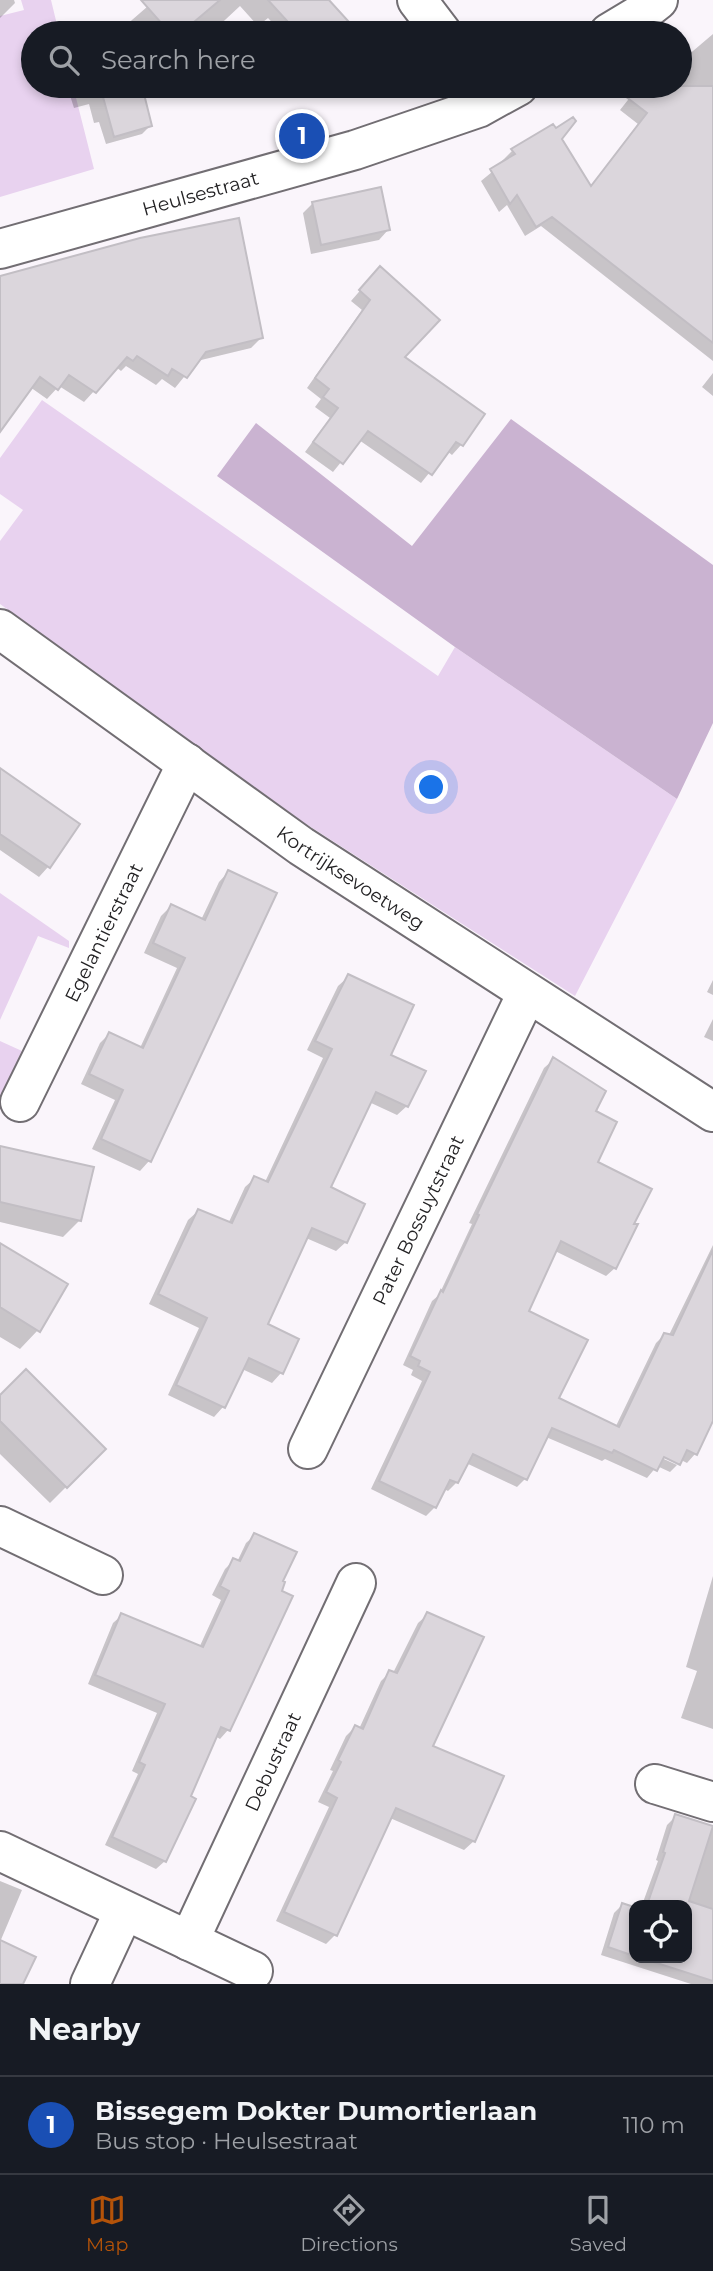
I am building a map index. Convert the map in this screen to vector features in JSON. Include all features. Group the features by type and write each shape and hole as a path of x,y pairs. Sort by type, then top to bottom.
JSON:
{"street":[{"path":"417,0 433,21"},
{"path":"629,21 658,0"},
{"name":"Heulsestraat","path":"0,249 355,150 472,98"},
{"name":"Kortrijksevoetweg","path":"0,629 301,846 713,1112"},
{"name":"Egelantierstraat","path":"20,1102 187,763"},
{"name":"Pater Bossuytstraat","path":"308,1449 527,993"},
{"path":"0,1526 103,1575"},
{"name":"Debustraat","path":"189,1941 356,1583"},
{"path":"656,1783 713,1802"},
{"path":"0,1851 253,1971"},
{"path":"90,1984 124,1910"}],"shaded area":[{"path":"21,0 51,0 56,21 21,21 21,98 76,98 94,169 0,197 0,16 24,10"},
{"path":"42,400 438,676 455,647 677,799 575,996 303,822 0,604 0,541 23,510 0,494 0,458"},
{"path":"511,419 713,565 713,723 677,799 455,647 217,476 256,423 412,546"},
{"path":"0,893 69,941 69,948 38,936 0,1020"},
{"path":"0,1041 22,1051 0,1098"}],"building":[{"path":"141,0 220,0 195,21 159,21"},
{"path":"268,0 329,0 348,21 287,21"},
{"path":"692,86 713,86 713,343 552,217 536,227 517,195 510,204 490,169 515,154 511,149 553,124 556,128 573,117 576,121 562,139 591,186 647,113 628,98 692,98"},
{"path":"103,98 145,98 152,126 114,137"},
{"path":"381,187 390,230 321,245 312,202"},
{"path":"239,218 263,338 206,352 187,378 172,369 168,376 137,356 133,361 127,357 96,393 69,375 58,390 40,377 0,432 0,276 140,238"},
{"path":"380,266 440,320 405,357 485,414 463,446 456,442 432,475 368,431 343,464 313,442 338,408 323,397 329,389 315,378 370,300 359,290"},
{"path":"0,768 80,824 50,868 0,834"},
{"path":"228,870 277,893 151,1162 101,1139 123,1090 89,1074 109,1032 143,1048 185,958 153,943 171,904 205,920"},
{"path":"348,974 414,1005 391,1055 426,1071 408,1107 376,1092 331,1187 365,1204 347,1243 312,1228 268,1324 299,1339 283,1374 249,1358 225,1408 176,1385 207,1318 158,1294 198,1209 232,1223 254,1176 268,1182 332,1049 315,1041"},
{"path":"553,1057 606,1091 596,1111 617,1122 598,1162 652,1189 616,1269 561,1241 529,1311 588,1340 559,1398 619,1427 664,1333 673,1335 713,1250 713,1421 697,1455 687,1450 680,1465 664,1457 657,1471 614,1450 612,1453 552,1428 527,1480 473,1454 458,1483 450,1480 436,1508 379,1481 430,1372 418,1366 420,1361 410,1356 441,1290 443,1292 479,1215 477,1214"},
{"path":"0,1146 94,1167 81,1221 0,1202"},
{"path":"0,1243 68,1284 40,1332 0,1307"},
{"path":"26,1369 106,1449 67,1488 0,1421 0,1395"},
{"path":"254,1533 297,1552 283,1581 282,1591 293,1596 230,1731 221,1727 191,1796 196,1799 166,1862 112,1837 145,1765 139,1762 165,1704 95,1675 121,1613 203,1647 229,1591 220,1586 233,1558 240,1561"},
{"path":"427,1612 484,1637 433,1746 504,1776 475,1842 396,1808 337,1936 284,1912 337,1798 326,1792 341,1762 338,1760 355,1725 363,1729 389,1670 397,1673"},
{"path":"675,1814 713,1826 689,1900 649,1900 665,1853 663,1852"},
{"path":"692,1902 713,1909 713,1981 657,1963 692,1963"},
{"path":"622,1903 629,1905 629,1954 608,1947"},
{"path":"0,1940 36,1957 23,1984 0,1984"}],"place":[{"name":"Bissegem Dokter Dumortierlaan","path":"302,136"}]}
